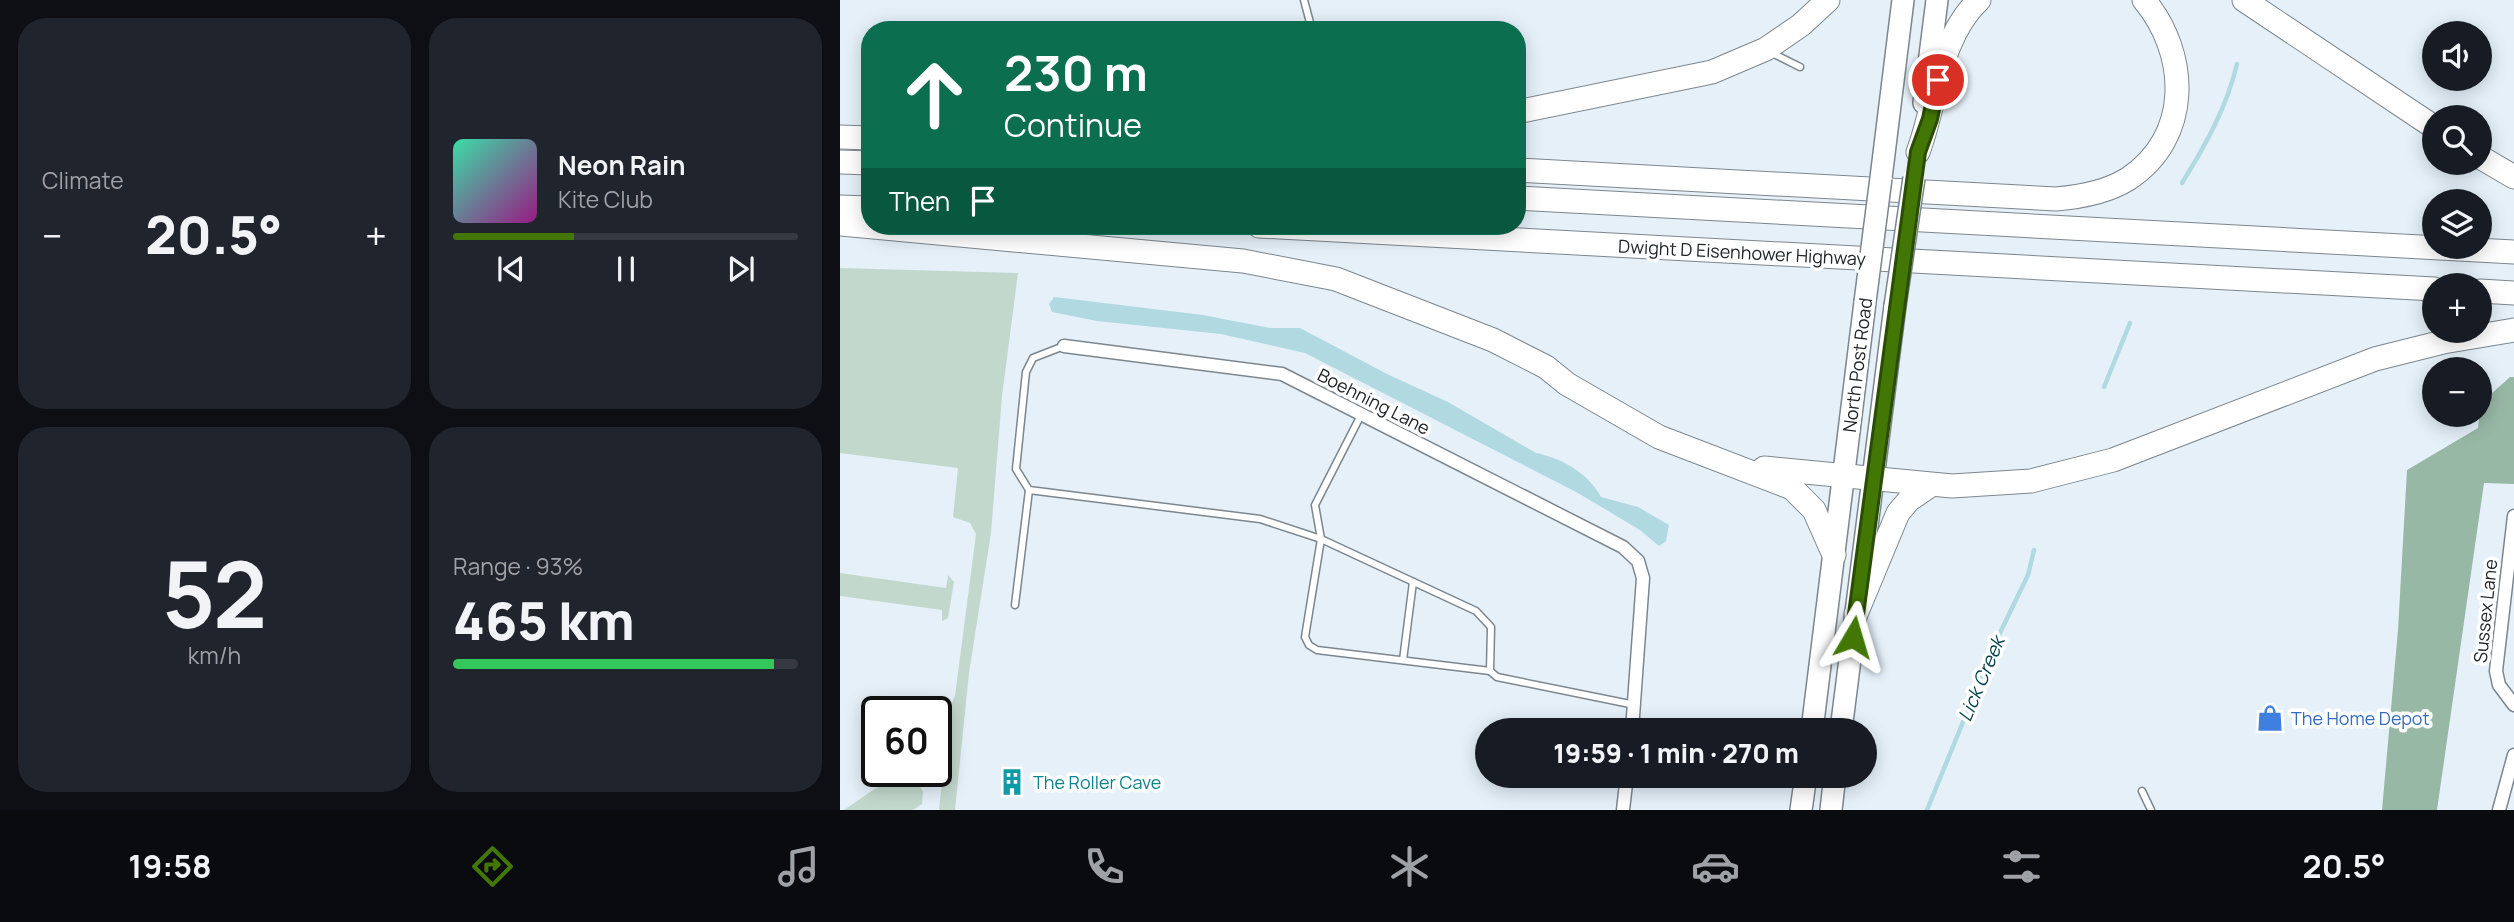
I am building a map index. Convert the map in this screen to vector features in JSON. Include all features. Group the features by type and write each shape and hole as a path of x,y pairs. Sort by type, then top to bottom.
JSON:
{"highway":[{"path":"1526,110 1704,74 1766,48 1801,25 1828,0"},
{"path":"1918,152 1930,119 1948,47 1959,24 1979,0"},
{"path":"1526,170 2056,199 2078,197 2128,179 2150,160 2166,135 2175,108 2179,83 2172,45 2154,12 2144,0"},
{"path":"2244,0 2422,119"},
{"path":"840,137 861,138"},
{"path":"840,162 861,163"},
{"path":"2492,164 2514,177"},
{"path":"1526,198 2514,253"},
{"path":"840,207 861,208"},
{"path":"840,224 861,226"},
{"path":"960,235 1243,261 1336,279 1493,340 1546,367 1567,384 1636,425 1792,488 1803,495 1821,521 1834,555"},
{"name":"Dwight D Eisenhower Highway","path":"1427,235 2422,288"},
{"path":"2492,292 2514,293"},
{"path":"1729,464 1931,485 2010,484 2088,468 2351,367 2443,342 2514,330"},
{"path":"1856,614 1898,513 1909,500 1931,485"}],"main road":[{"name":"North Post Road","path":"1814,718 1903,0"},
{"name":"North Post Road","path":"1843,718 1937,0"},
{"path":"1801,810 1804,788"},
{"path":"1831,810 1834,788"}],"street":[{"name":"Boehning Lane","path":"1064,346 1282,374 1623,547 1640,566 1643,581 1634,705"},
{"name":"Sussex Lane","path":"2514,516 2496,671 2500,685 2514,705"},
{"path":"1633,718 1634,705"},
{"path":"2499,810 2514,755"},
{"path":"1623,810 1626,788"}],"lane":[{"path":"1304,0 1310,21"},
{"path":"1766,48 1800,67"},
{"path":"1015,605 1029,490 1016,469 1026,372 1033,358 1064,346"},
{"path":"1361,414 1315,505 1321,539 1305,637 1309,645 1317,650 1490,671 1497,677 1634,705"},
{"path":"1029,490 1260,519 1321,539 1476,611 1491,627 1490,671"},
{"path":"1403,660 1413,582"},
{"path":"2142,791 2151,810"}],"green space":[{"path":"840,268 1018,273 1002,396 991,533 969,673 955,810 939,810 941,787 952,787 952,703 976,534 970,523 953,517 958,468 840,453"},
{"path":"2510,377 2514,377 2514,484 2484,483 2437,810 2382,810 2398,630 2407,470 2478,427 2492,427 2492,393"},
{"path":"840,573 946,588 948,575 954,582 948,618 942,621 942,610 840,596"},
{"path":"920,787 922,804 913,810 844,810 876,788"}],"water":[{"path":"1054,297 1203,315 1270,328 1300,328 1387,374 1448,402 1536,453 1574,468 1589,481 1601,497 1638,507 1669,525 1666,541 1659,546 1640,530 1578,493 1305,353 1221,334 1097,321 1052,312 1049,304"}],"waterway":[{"name":"Lick Creek","path":"2182,183 2214,126 2237,64"},
{"name":"Lick Creek","path":"2104,387 2130,323"},
{"name":"Lick Creek","path":"1927,810 1997,639 2028,575 2034,550"}],"place":[{"name":"The Home Depot","path":"2270,718"},
{"name":"The Roller Cave","path":"1012,782"}],"route":[{"path":"1853,637 1895,306 1918,152 1930,119 1938,80"}]}
